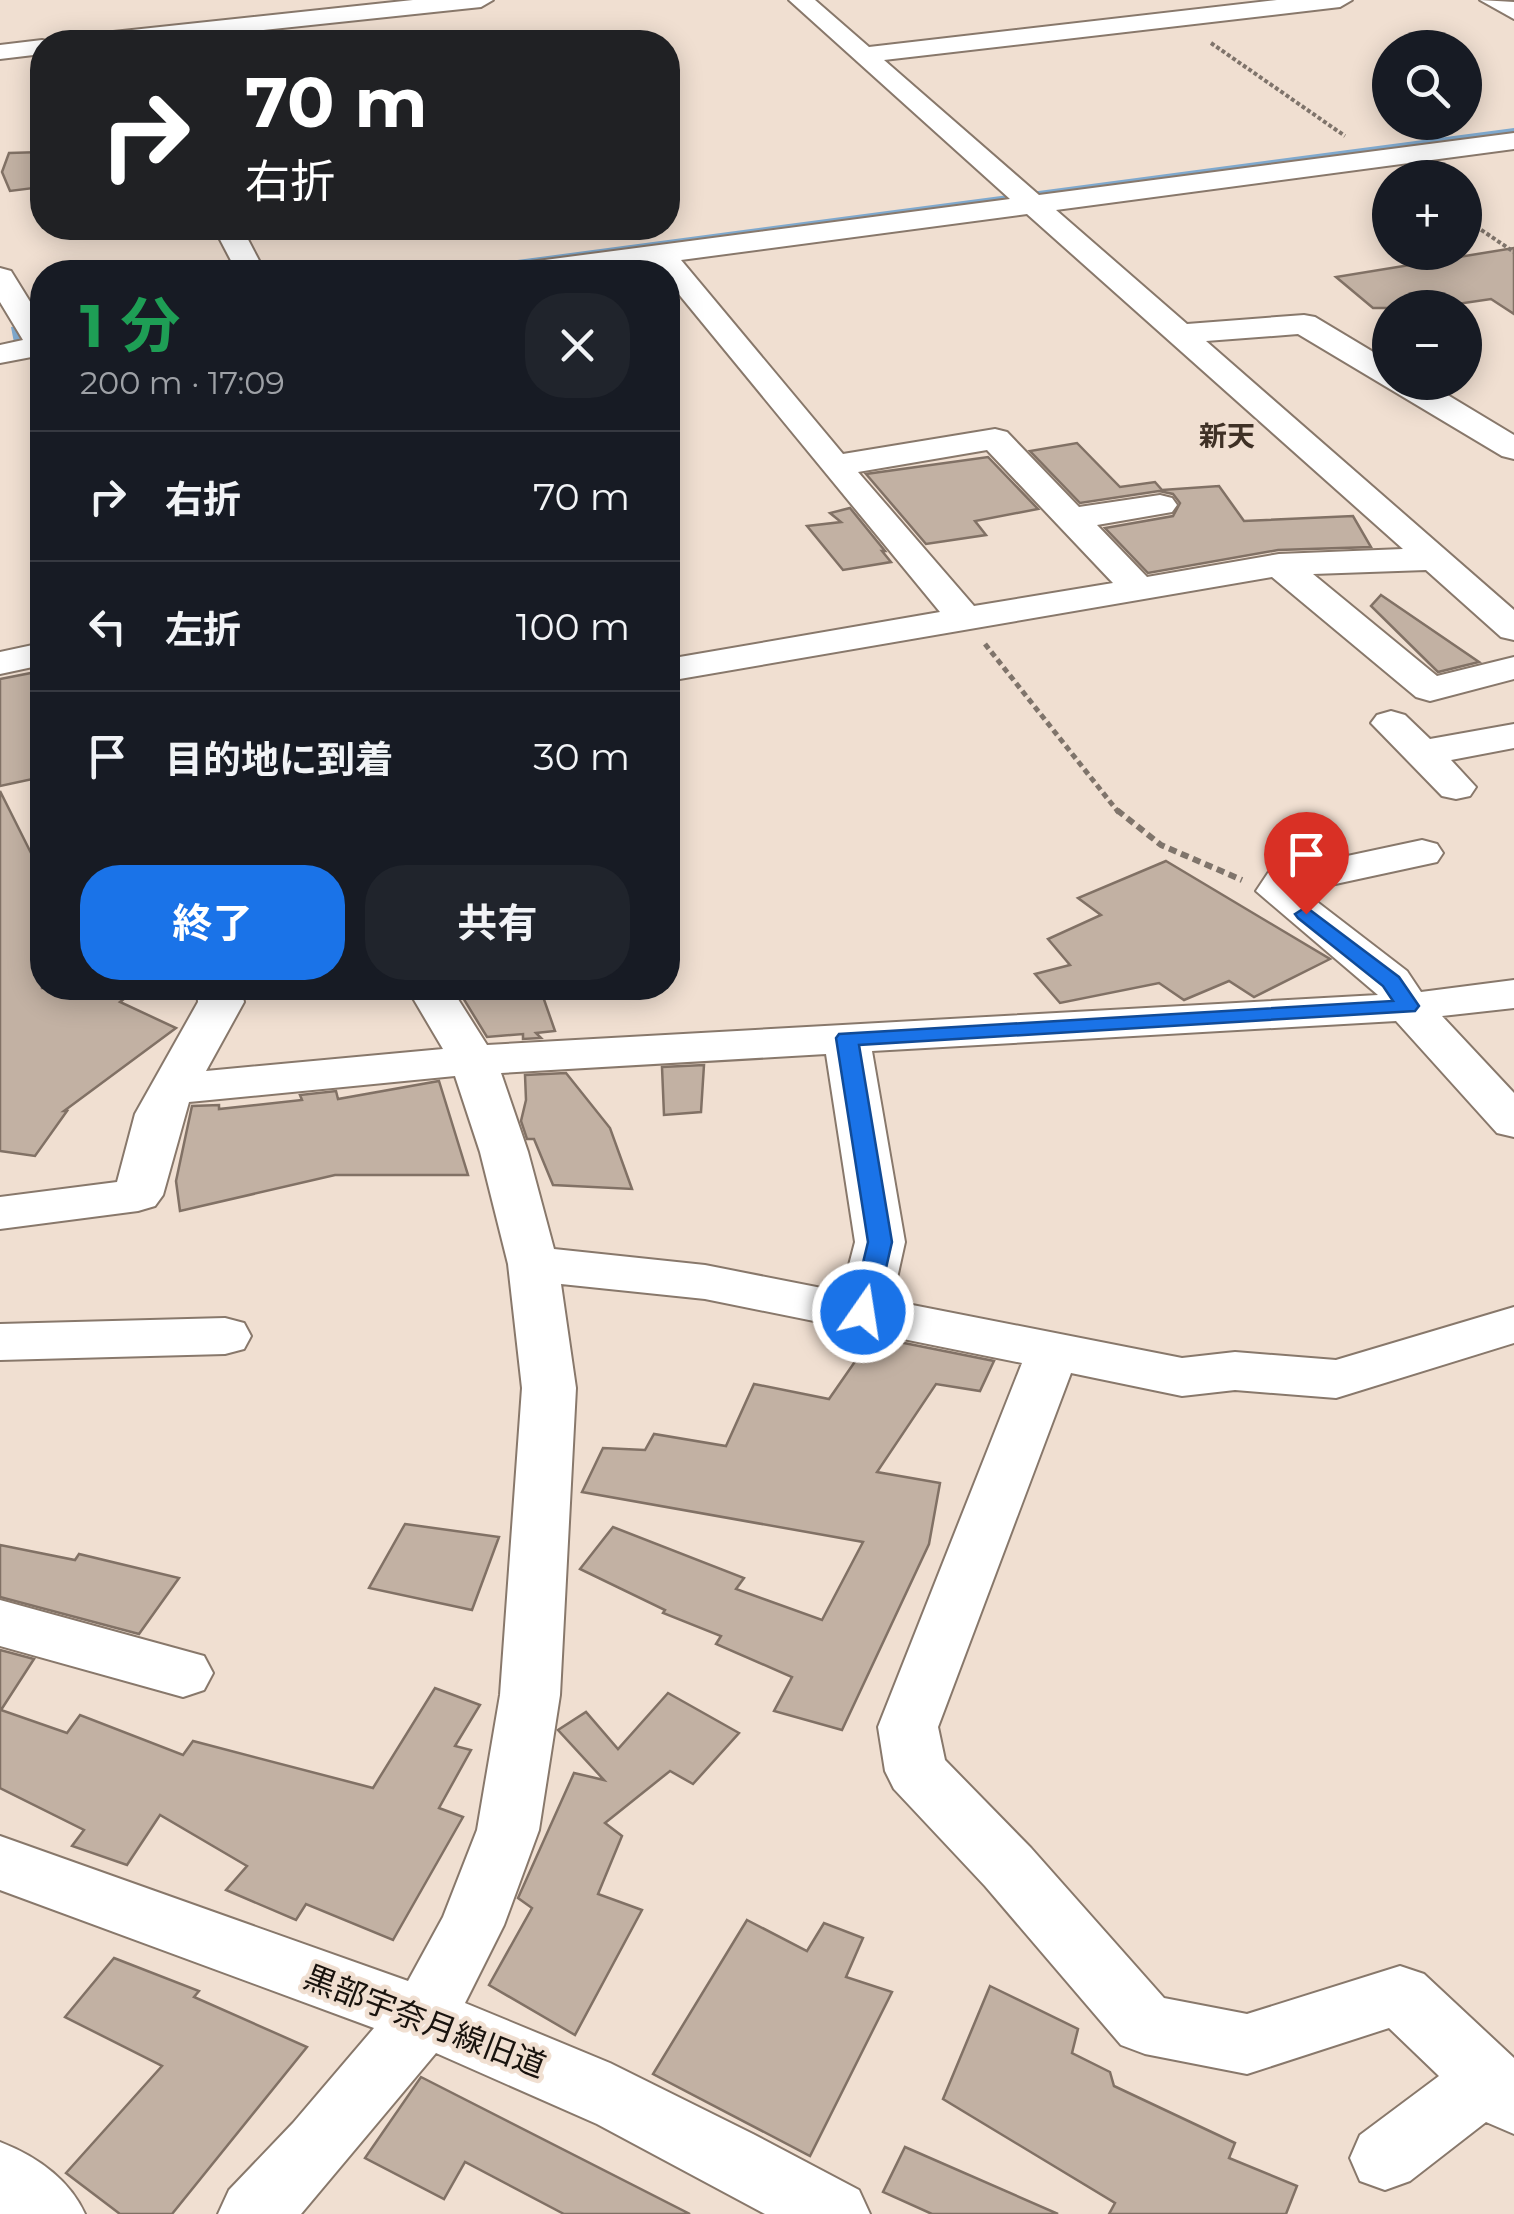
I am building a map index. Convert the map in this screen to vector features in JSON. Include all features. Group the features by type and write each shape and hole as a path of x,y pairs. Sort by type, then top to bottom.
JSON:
{"street":[{"path":"219,30 481,0"},
{"path":"800,0 1514,630"},
{"path":"860,55 1340,0"},
{"path":"1492,0 1514,12"},
{"path":"118,12 127,30"},
{"path":"0,52 30,48"},
{"path":"615,260 1514,141"},
{"path":"662,254 667,260"},
{"path":"680,276 965,619"},
{"path":"0,277 30,323"},
{"path":"1181,334 1304,324 1372,365"},
{"path":"0,354 30,344"},
{"path":"1432,400 1514,449"},
{"path":"835,466 995,439 1140,589"},
{"path":"1074,518 1160,505"},
{"path":"680,668 1279,565 1435,559"},
{"path":"1279,565 1430,689 1514,668"},
{"path":"0,663 30,657"},
{"path":"1391,723 1456,786"},
{"path":"1421,753 1514,736"},
{"path":"1422,853 1284,882 1277,891 1391,981 1408,1006 1514,1122"},
{"path":"174,1089 473,1060 1408,1006 1514,994"},
{"path":"0,1213 138,1194 159,1114 221,1000"},
{"path":"254,2214 318,2146 423,2018 472,1926 508,1830 530,1696 549,1388 534,1264 504,1152 473,1060 436,1000"},
{"path":"847,1038 880,1242 863,1312"},
{"path":"534,1264 705,1282 1182,1377 1235,1371 1336,1380 1514,1326"},
{"path":"0,1342 225,1336"},
{"path":"1053,1350 908,1727 916,1771 1008,1867 1145,2024 1247,2044 1400,1995 1502,2091 1385,2158"},
{"path":"0,1622 183,1673"},
{"name":"黒部宇奈月線旧道","path":"0,1863 423,2018 550,2069 678,2130 834,2214"},
{"path":"0,2175 49,2214"}],"path":[{"path":"1176,19 1358,144"},
{"path":"1482,230 1514,252"},
{"path":"965,619 1120,814 1161,846 1231,877 1277,891"}],"building":[{"path":"30,152 30,188 10,191 2,172 9,153"},
{"path":"1514,248 1514,314 1491,299 1482,300 1482,290 1372,290 1372,307 1336,277 1379,270 1482,270 1482,253"},
{"path":"1077,443 1120,487 1155,482 1162,490 1219,486 1244,521 1353,516 1371,547 1278,550 1148,573 1105,528 1173,516 1180,503 1173,494 1159,491 1080,503 1030,451"},
{"path":"988,457 1038,509 975,521 986,535 926,544 866,474"},
{"path":"850,508 891,562 843,570 807,526 841,522 830,513"},
{"path":"1381,595 1479,662 1438,672 1371,606"},
{"path":"30,673 30,780 0,786 0,679"},
{"path":"0,791 30,851 30,1000 123,1000 120,1002 176,1028 64,1111 35,1156 0,1151"},
{"path":"1166,861 1330,959 1254,997 1229,981 1184,1000 1159,983 1060,1003 1035,974 1070,965 1048,939 1101,915 1078,898"},
{"path":"464,1000 544,1000 555,1031 536,1033 541,1038 523,1039 523,1034 487,1037"},
{"path":"704,1065 701,1112 664,1115 662,1067"},
{"path":"566,1073 610,1128 632,1189 553,1185 534,1139 527,1139 521,1121 526,1100 525,1075"},
{"path":"439,1081 468,1175 335,1175 180,1211 176,1181 192,1106 219,1105 219,1109 302,1100 300,1095 336,1091 338,1099"},
{"path":"889,1340 994,1361 980,1391 936,1384 877,1472 940,1483 929,1544 842,1730 774,1711 792,1677 716,1644 721,1636 663,1613 665,1610 580,1569 613,1527 744,1578 736,1589 822,1620 863,1542 582,1492 603,1448 645,1450 654,1434 726,1446 754,1384 829,1399 863,1350"},
{"path":"405,1524 499,1537 472,1610 369,1588"},
{"path":"0,1545 75,1560 79,1554 179,1578 139,1634 0,1597"},
{"path":"0,1650 34,1659 1,1710 67,1733 80,1715 183,1755 193,1741 373,1788 435,1688 480,1705 455,1746 471,1750 439,1808 463,1817 393,1940 306,1904 296,1920 226,1890 247,1866 160,1815 127,1865 72,1846 84,1830 0,1788"},
{"path":"668,1693 739,1733 693,1784 670,1771 605,1823 622,1836 598,1894 642,1910 575,2035 489,1985 532,1908 518,1898 574,1773 604,1780 558,1730 586,1712 618,1749"},
{"path":"747,1920 807,1951 824,1923 863,1938 846,1977 892,1992 810,2156 653,2074"},
{"path":"114,1958 199,1991 194,1997 307,2047 172,2214 120,2214 66,2173 162,2066 65,2017"},
{"path":"990,1986 1078,2029 1072,2053 1110,2072 1114,2086 1235,2143 1229,2158 1297,2186 1286,2214 1109,2214 1115,2203 943,2099"},
{"path":"421,2077 690,2214 564,2214 465,2162 444,2199 365,2158"},
{"path":"905,2147 1058,2214 932,2214 883,2192"}],"waterway":[{"path":"533,260 1514,130"},
{"path":"0,359 21,355 14,329 30,327"}],"district":[{"name":"新天","path":"1227,436"}],"route":[{"path":"863,1312 880,1242 847,1038 1408,1006 1391,981 1306,914"}]}
